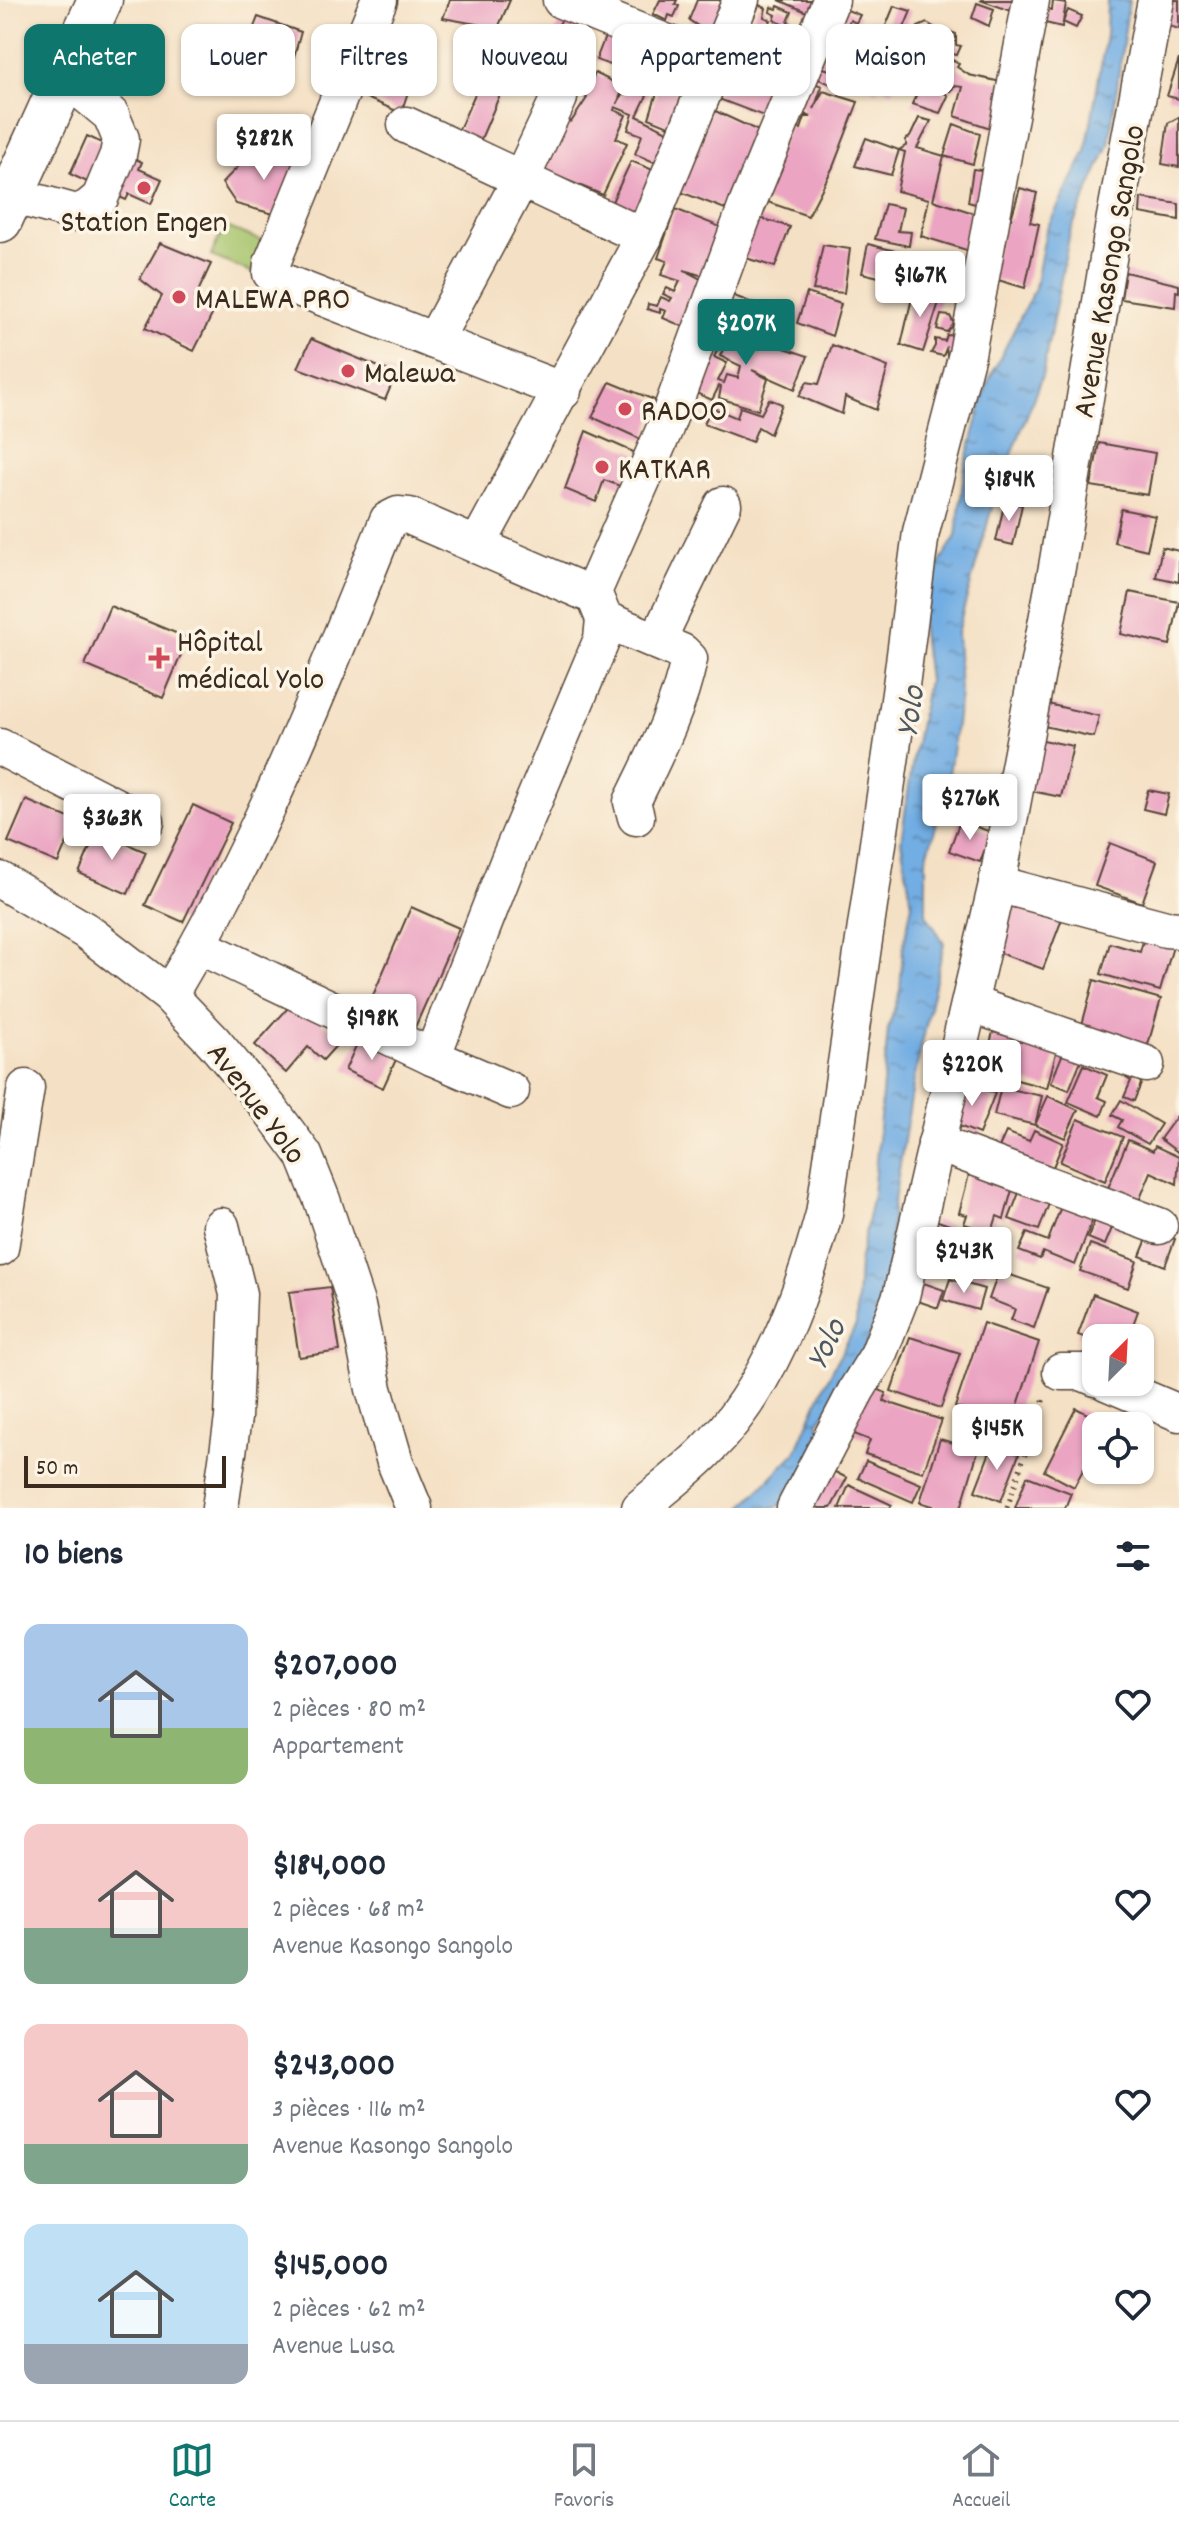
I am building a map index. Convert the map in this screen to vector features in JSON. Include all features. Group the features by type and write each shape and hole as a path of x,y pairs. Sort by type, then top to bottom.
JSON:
{"main road":[{"path":"89,24 100,0"},
{"path":"4,208 56,96"}],"street":[{"path":"379,0 272,263 271,273 278,280 563,391"},
{"path":"561,0 620,24"},
{"path":"732,24 741,0"},
{"path":"432,1057 508,862 602,639 599,606 747,205 831,0"},
{"path":"640,1508 706,1452 744,1405 789,1322 805,1281 824,1214 921,532 970,341 1031,0"},
{"name":"Avenue Kasongo Sangolo","path":"795,1508 878,1355 901,1296 997,884 1057,567 1115,217 1156,0"},
{"path":"4,208 77,213 100,198 118,155 121,139 111,115 88,96"},
{"path":"478,544 644,237 703,96"},
{"path":"434,341 521,179 559,98"},
{"path":"406,125 644,237"},
{"path":"657,641 723,505"},
{"path":"169,995 199,946 298,744 388,520 398,515 409,516 478,544 587,593 599,606 657,641 682,652 689,659 655,756 632,802 636,817"},
{"path":"0,747 146,822"},
{"name":"Avenue Yolo","path":"0,880 86,931 169,995 213,1041 304,1155 357,1306 374,1389 395,1462 414,1508"},
{"path":"997,884 1179,930"},
{"path":"199,946 432,1057 511,1091"},
{"path":"970,1004 1146,1064"},
{"path":"0,1248 26,1088"},
{"path":"936,1143 1159,1226"},
{"path":"220,1508 233,1418 238,1294 221,1226"},
{"path":"1139,1396 1179,1413"}],"path":[{"path":"1007,1508 1049,1383 1079,1375"}],"green space":[{"path":"224,226 265,242 253,273 211,256"}],"water":[{"path":"1107,0 1129,0 1109,145 1070,232 1042,376 992,507 957,633 960,694 947,789 926,859 926,914 944,943 914,1080 893,1206 886,1300 847,1386 818,1421 824,1444 793,1494 776,1508 741,1508 796,1452 824,1386 856,1325 859,1263 873,1194 888,1029 900,990 903,948 912,904 901,841 928,680 918,599 956,536 965,467 987,384 1035,288 1046,230 1086,152 1106,35"}],"building":[{"path":"450,0 510,0 500,24 476,24 443,18"},
{"path":"660,0 677,0 675,4 679,6 674,17 669,15 667,21 653,14"},
{"path":"697,0 736,0 721,24 695,24 689,20"},
{"path":"779,0 817,0 811,14"},
{"path":"980,0 1026,0 1023,15"},
{"path":"1162,0 1179,0 1179,29 1156,22"},
{"path":"1053,1 1066,3 1062,27 1037,21 1041,7 1052,10"},
{"path":"977,3 994,9 989,26 972,18"},
{"path":"759,5 766,8 764,17 771,20 769,24 750,24"},
{"path":"834,5 860,15 856,23 850,20 848,24 837,24"},
{"path":"778,6 792,12 788,22 793,24 774,20 776,15 770,12 771,7 777,9"},
{"path":"894,6 911,11 906,24 887,24"},
{"path":"568,9 592,18 589,24 559,24"},
{"path":"1068,10 1082,16 1076,28 1063,22"},
{"path":"258,17 278,24 255,24"},
{"path":"610,24 612,66 596,60"},
{"path":"295,30 301,32 295,53"},
{"path":"954,33 956,45 961,46 957,55 954,54"},
{"path":"813,55 826,60 823,68 826,69 826,82 810,76"},
{"path":"1179,59 1179,99 1167,96"},
{"path":"954,61 959,64 957,67 969,75 1006,83 999,131 955,116 963,87 955,86"},
{"path":"596,74 612,82 612,96 620,96 617,104 621,96 647,96 637,116 679,137 666,167 635,154 642,135 628,130 633,114 615,107 614,110 626,115 616,138 627,143 603,195 544,171 567,120 571,122 587,98 583,96 596,96"},
{"path":"810,81 822,86 814,109 823,91 826,96 858,102 833,167 808,216 759,199 789,126 801,129 805,117 811,117 802,113 801,96 810,96"},
{"path":"362,96 407,96 401,113"},
{"path":"474,96 499,96 478,146 456,136"},
{"path":"656,96 688,96 676,129 649,118"},
{"path":"717,96 786,96 777,121"},
{"path":"916,96 948,96 940,113 912,104"},
{"path":"711,109 763,133 733,212 678,191"},
{"path":"1179,117 1179,167 1162,164 1168,123"},
{"path":"919,118 931,121 917,148 944,156 933,200 983,216 973,252 921,236 929,199 897,191 905,152 899,150 907,145 905,140 910,137"},
{"path":"954,124 980,134 973,164 944,156"},
{"path":"87,136 142,162 139,169 162,179 151,204 129,194 126,200 70,174"},
{"path":"866,138 899,150 891,175 855,166"},
{"path":"257,147 302,165 285,217 236,204 222,183"},
{"path":"631,161 658,172 639,218 610,206"},
{"path":"973,169 996,172 986,207 968,202"},
{"path":"1020,188 1037,193 1030,222 1039,224 1025,288 988,277"},
{"path":"1141,198 1179,204 1179,220 1140,213"},
{"path":"885,204 903,208 898,231 911,232 909,246 875,239"},
{"path":"675,209 723,228 703,276 684,270 701,279 694,331 663,318 666,311 660,309 660,313 647,309 648,304 657,306 661,297 670,301 672,298 663,294 667,288 675,292 680,281 661,275 667,261 658,258"},
{"path":"753,216 790,227 775,267 736,255"},
{"name":"MALEWA PRO","path":"160,243 211,264 195,298 215,309 194,351 145,328 162,296 140,279"},
{"path":"868,244 931,260 926,284 913,279 912,285 862,273"},
{"path":"823,245 850,249 844,293 813,290"},
{"path":"934,261 971,270 966,296 931,285"},
{"path":"1125,272 1179,285 1175,307 1121,299"},
{"path":"915,285 941,296 923,352 901,345"},
{"path":"721,291 766,308 754,331 711,313"},
{"path":"807,293 841,304 832,336 797,323"},
{"path":"941,315 950,316 954,324 947,332 937,329"},
{"path":"710,318 729,327 714,357 727,363 718,381 724,383 727,375 738,378 741,366 720,356 732,330 808,356 795,389 752,370 768,379 758,410 719,398 719,386 712,400 696,393"},
{"path":"947,335 966,337 961,356 947,355 946,349 943,356 931,353 935,339 945,341"},
{"name":"Malewa","path":"311,339 396,374 385,400 298,368"},
{"path":"832,345 888,367 876,410 845,397 842,414 799,396 807,382 819,384"},
{"name":"RADOO","path":"610,382 657,401 645,441 592,417"},
{"path":"769,399 782,404 770,434 758,427 752,442 704,424 711,407 737,418 740,407 761,414"},
{"name":"KATKAR","path":"586,431 638,454 620,486 604,480 596,502 565,489"},
{"path":"1099,443 1155,453 1148,495 1091,486"},
{"path":"1005,501 1022,505 1013,545 996,541"},
{"path":"1121,509 1155,516 1147,550 1114,542"},
{"path":"1162,547 1179,551 1179,582 1156,577"},
{"path":"1130,592 1179,602 1170,645 1121,634"},
{"path":"110,606 188,638 163,698 85,665"},
{"path":"1035,701 1099,716 1094,737 1030,723"},
{"path":"1038,739 1073,746 1061,797 1026,790"},
{"path":"1148,790 1169,794 1164,814 1143,809"},
{"path":"26,800 76,821 58,863 8,842"},
{"path":"193,805 231,823 183,922 145,905"},
{"path":"960,821 991,832 980,862 949,851"},
{"path":"97,831 146,852 128,894 79,873"},
{"path":"1110,843 1157,861 1142,903 1095,886"},
{"path":"1007,899 1062,919 1043,969 989,949"},
{"path":"411,907 459,928 412,1034 365,1014"},
{"path":"1145,934 1174,943 1160,991 1101,974 1110,943 1140,952"},
{"path":"1094,980 1161,999 1145,1055 1082,1025"},
{"path":"296,999 341,1040 323,1060 308,1047 286,1073 255,1045"},
{"path":"993,1032 1057,1049 1047,1088 983,1071"},
{"path":"361,1035 399,1053 383,1088 345,1070"},
{"path":"1067,1043 1085,1050 1069,1090 1051,1083"},
{"path":"1084,1065 1107,1075 1098,1097 1107,1101 1101,1116 1068,1102"},
{"path":"1130,1071 1138,1075 1141,1084 1134,1101 1124,1097 1131,1081 1126,1078"},
{"path":"964,1082 995,1093 979,1134 949,1122"},
{"path":"1001,1087 1042,1096 1035,1125 994,1115"},
{"path":"1048,1096 1078,1110 1065,1138 1035,1125"},
{"path":"1121,1100 1161,1124 1148,1144 1118,1127 1122,1120 1112,1115"},
{"path":"1179,1113 1179,1153 1160,1139"},
{"path":"1078,1119 1123,1137 1105,1181 1060,1162"},
{"path":"1034,1130 1063,1143 1048,1179 995,1156 1006,1132 1029,1141"},
{"path":"1128,1140 1153,1151 1155,1146 1179,1157 1177,1184 1151,1172 1134,1213 1103,1200"},
{"path":"972,1163 1015,1179 1004,1219 997,1216 992,1232 964,1224 967,1215 959,1213"},
{"path":"1023,1182 1053,1193 1039,1230 1009,1219"},
{"path":"1062,1204 1094,1216 1075,1265 1043,1252 1040,1259 1019,1251 1027,1233 1048,1241"},
{"path":"1099,1210 1126,1221 1121,1231 1112,1228 1105,1245 1088,1238"},
{"path":"935,1220 996,1241 983,1280 921,1258"},
{"path":"1141,1226 1175,1239 1165,1266 1140,1256 1147,1239"},
{"path":"1090,1244 1137,1261 1128,1288 1080,1271"},
{"path":"999,1271 1048,1288 1034,1328 1011,1320 1015,1309 989,1299"},
{"path":"912,1279 944,1290 938,1308 906,1297"},
{"path":"950,1279 984,1289 978,1310 943,1300"},
{"path":"330,1287 340,1351 299,1357 289,1292"},
{"path":"1093,1294 1138,1311 1133,1324 1082,1324"},
{"path":"983,1323 1039,1342 1011,1426 955,1407"},
{"path":"910,1337 960,1353 941,1408 891,1391"},
{"path":"866,1384 886,1393 884,1401 942,1420 923,1472 865,1454 870,1440 844,1430"},
{"path":"1076,1408 1084,1412 1082,1472 1074,1487 1044,1471"},
{"path":"940,1439 978,1451 961,1508 939,1508 920,1502"},
{"path":"993,1444 1019,1454 1001,1501 975,1491"},
{"path":"866,1461 921,1484 913,1502 858,1478"},
{"path":"825,1467 847,1478 831,1508 819,1508 807,1502"},
{"path":"1027,1476 1071,1493 1065,1508 1015,1508"},
{"path":"849,1485 892,1505 890,1508 839,1508"}],"place":[{"name":"Station Engen","path":"144,188"},
{"name":"MALEWA PRO","path":"179,297"},
{"name":"Malewa","path":"348,371"},
{"name":"RADOO","path":"625,409"},
{"name":"KATKAR","path":"602,467"},
{"name":"Hôpital médical Yolo","path":"159,658"}],"water label":[{"name":"Yolo","path":"908,711"},
{"name":"Yolo","path":"824,1343"}]}
